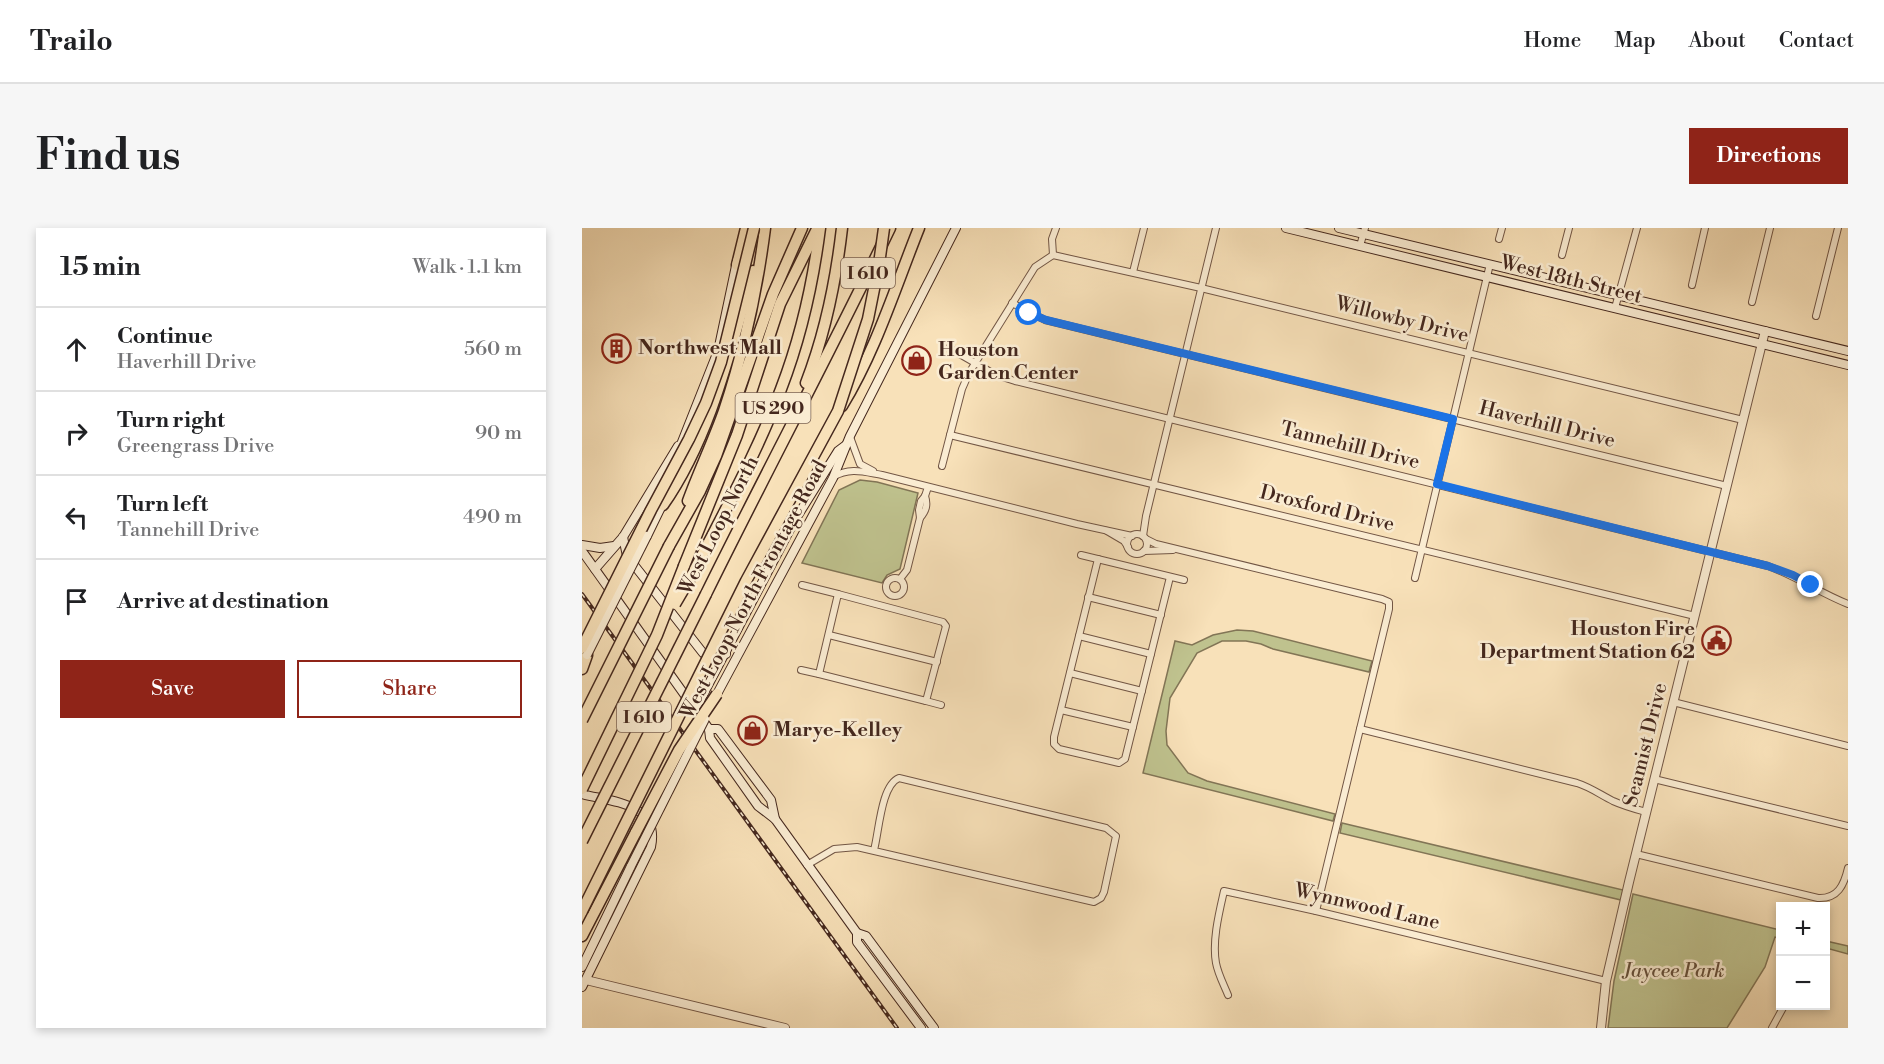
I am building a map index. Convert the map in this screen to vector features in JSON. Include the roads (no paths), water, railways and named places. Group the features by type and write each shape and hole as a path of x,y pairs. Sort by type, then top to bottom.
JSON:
{"highway":[{"path":"737,265 746,228"},
{"path":"583,659 647,517 706,403 721,362 754,228"},
{"path":"743,382 751,316 766,228"},
{"path":"663,505 674,490 697,442 719,385 766,228"},
{"path":"582,720 680,525 723,413 743,382 773,294 802,228"},
{"name":"West Loop North","path":"582,789 657,635 736,435 743,382 819,228"},
{"name":"US 290","path":"657,635 692,575 759,440 781,388 806,306 819,228"},
{"name":"US 290","path":"789,428 813,367 837,267 842,228"},
{"path":"838,411 868,319 884,228"},
{"name":"West Loop North","path":"582,841 890,228"},
{"path":"582,911 746,581 838,411 860,376 919,228"},
{"path":"582,936 679,750 717,694"}],"main road":[{"path":"583,659 663,505 683,437 718,351 737,265 741,228"},
{"name":"West Loop North Frontage Road","path":"582,967 717,694 832,478 848,441 956,228"},
{"name":"West 18th Street","path":"1289,228 1848,365"},
{"name":"West 18th Street","path":"1339,228 1364,231 1428,249 1848,351"},
{"path":"1424,262 1428,249"},
{"path":"1688,326 1691,313"},
{"path":"595,569 623,537 683,437"},
{"path":"695,710 795,520 838,451 848,441"},
{"path":"623,537 627,556 702,653 712,659 726,654"},
{"path":"582,545 600,548 614,546"},
{"path":"582,551 709,729 710,738 758,806 775,819 857,933 866,936 934,1028"},
{"path":"709,729 718,729 771,800 775,819"},
{"path":"582,794 631,806 642,812 649,820 653,834 651,847 584,983"},
{"path":"857,933 857,942 921,1028"}],"street":[{"path":"942,466 962,389 975,363 1035,267 1053,255 1052,239 1056,228"},
{"path":"1133,272 1144,228"},
{"path":"1139,537 1216,228"},
{"path":"1499,239 1502,228"},
{"path":"1562,255 1569,228"},
{"path":"1615,308 1636,228"},
{"path":"1692,285 1705,228"},
{"path":"1752,302 1770,228"},
{"path":"1816,316 1838,228"},
{"path":"1360,246 1364,231"},
{"name":"Willowby Drive","path":"1053,255 1201,288 1743,420"},
{"path":"1415,578 1490,264"},
{"name":"Haverhill Drive","path":"1012,303 1046,320 1727,486"},
{"name":"Seamist Drive","path":"1601,1028 1606,981 1765,331"},
{"name":"Tannehill Drive","path":"949,348 996,375 1015,381 1768,566 1793,575 1828,596 1848,604"},
{"name":"Droxford Drive","path":"950,435 1695,616"},
{"path":"848,441 860,464 882,475"},
{"path":"832,478 854,470 882,475 1139,537 1156,544 1389,602 1316,911"},
{"path":"900,579 907,570 920,518 921,501 928,487"},
{"path":"1107,531 1124,542 1136,554 1144,551 1182,550"},
{"path":"1128,547 1128,541 1139,537"},
{"path":"1139,537 1147,545 1144,551"},
{"path":"1081,555 1184,580"},
{"path":"1098,559 1054,741 1056,747 1106,760 1119,763 1125,759 1170,577"},
{"path":"898,595 890,594 886,589 889,580 900,579"},
{"path":"894,609 898,595 903,589 900,579"},
{"path":"802,585 943,622 946,626 926,701"},
{"path":"819,674 838,594"},
{"path":"886,607 890,594"},
{"path":"1088,597 1161,615"},
{"path":"829,635 937,662"},
{"path":"1079,636 1151,654"},
{"path":"801,670 941,705"},
{"path":"1070,673 1142,691"},
{"path":"1673,702 1848,746"},
{"path":"1061,710 1133,727"},
{"path":"1360,729 1577,783 1594,789 1626,807 1646,812"},
{"path":"807,865 840,847 857,847 1088,902 1100,900 1104,892 1116,836 1106,828 903,778 895,779 890,784 885,796 874,850"},
{"path":"1654,779 1848,826"},
{"path":"1636,854 1818,898 1829,897 1839,891 1844,884 1848,868"},
{"name":"Wynnwood Lane","path":"1228,995 1216,965 1215,952 1224,891 1606,981"},
{"path":"584,983 785,1028"},
{"path":"1772,1028 1781,1010"}],"railway":[{"path":"582,594 897,1028"}],"place":[{"name":"Northwest Mall","path":"617,348"},
{"name":"Houston Garden Center","path":"917,361"},
{"name":"Houston Fire Department Station 62","path":"1716,641"},
{"name":"Marye-Kelley","path":"752,730"}],"park label":[{"name":"Jaycee Park","path":"1674,971"}]}
